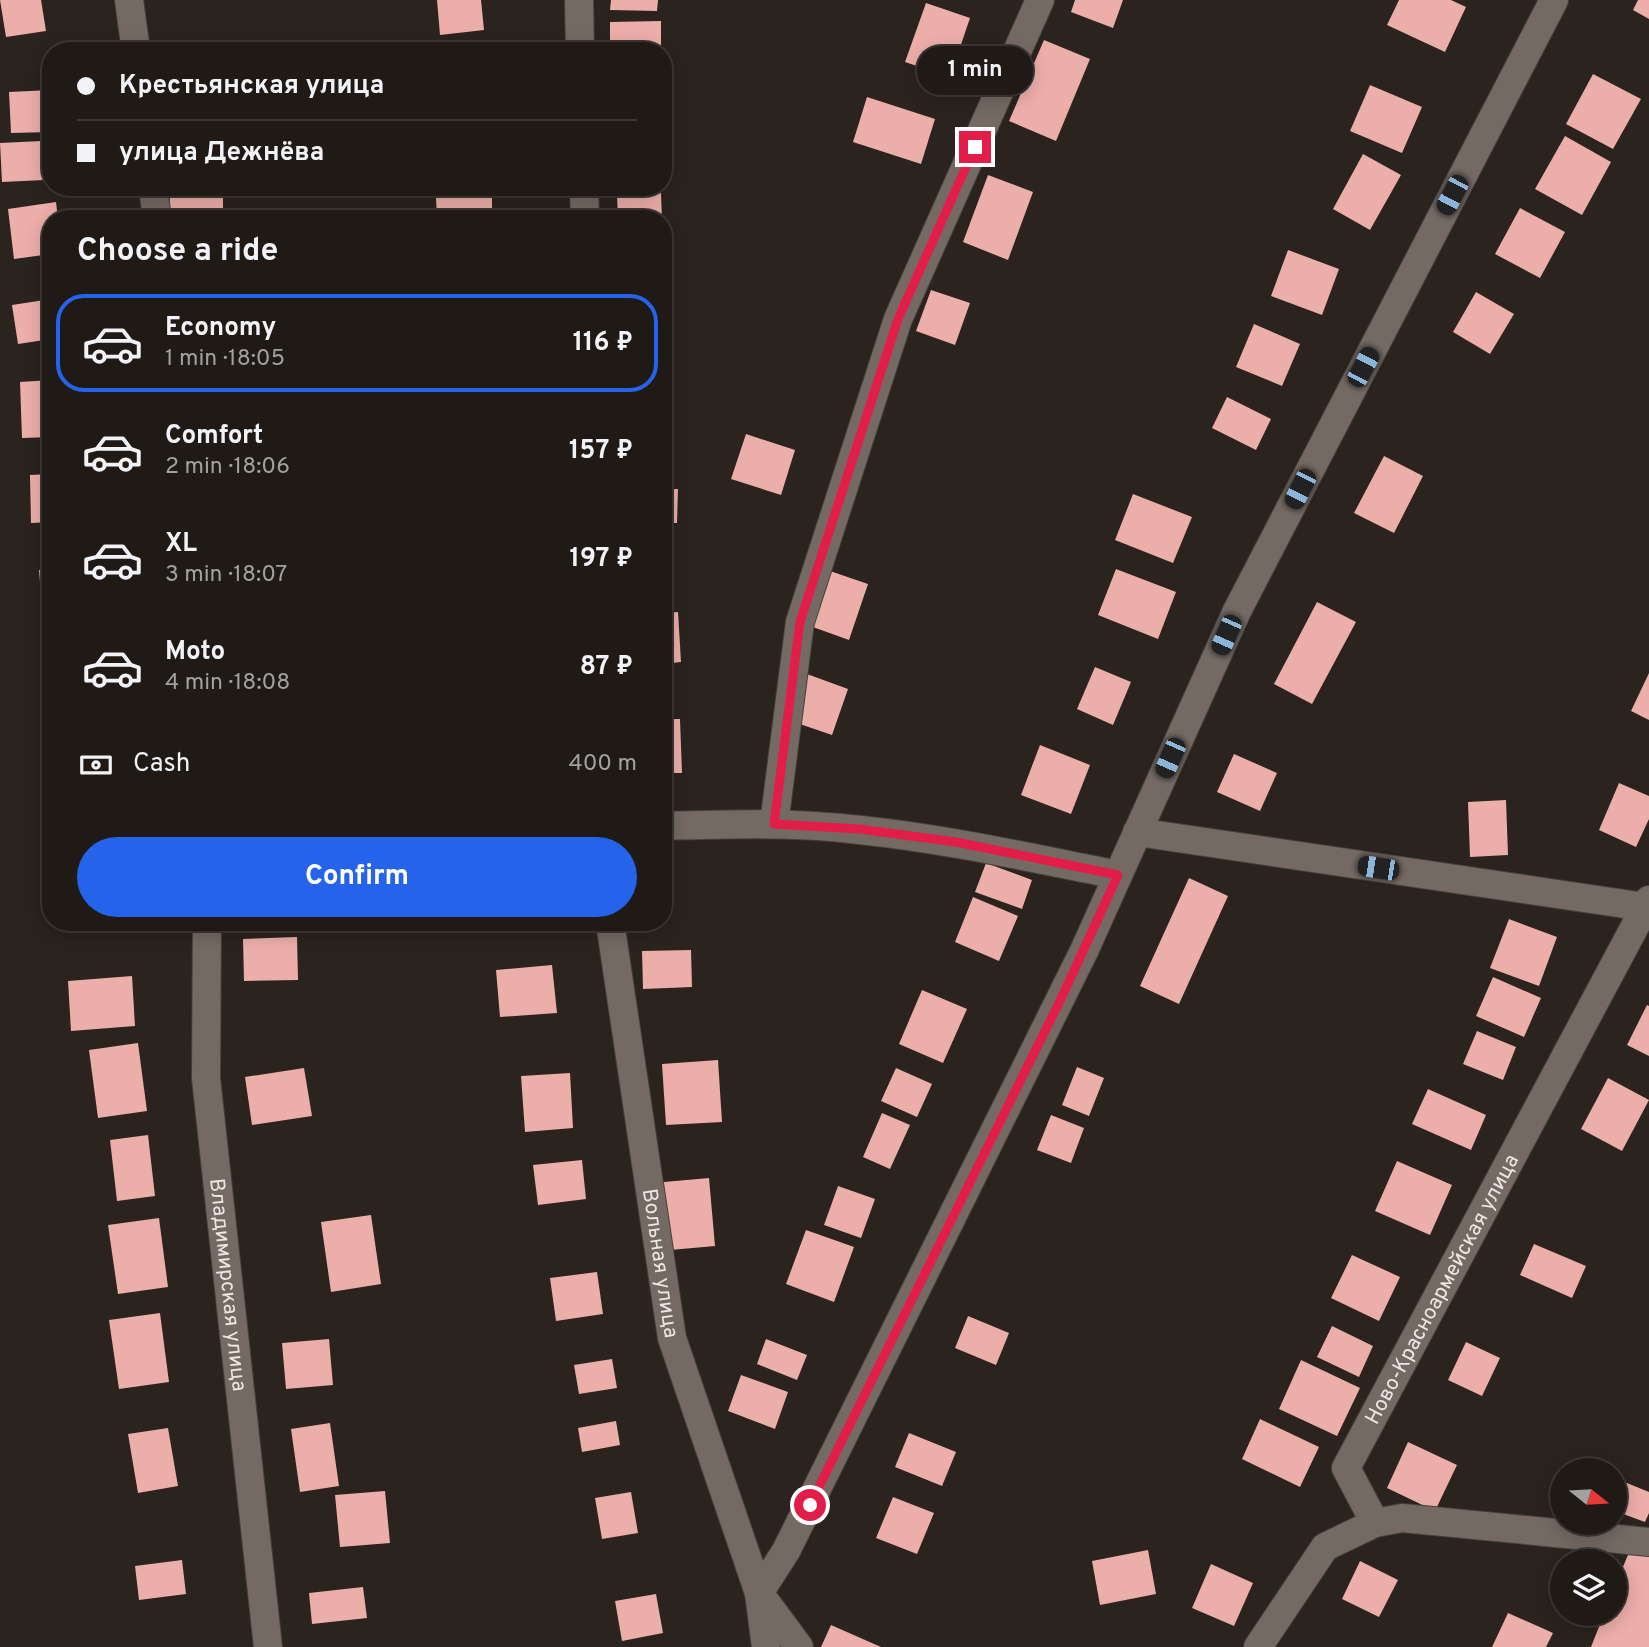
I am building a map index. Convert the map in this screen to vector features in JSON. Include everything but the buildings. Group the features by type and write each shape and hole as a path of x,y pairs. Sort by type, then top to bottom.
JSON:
{"street":[{"path":"129,0 134,42"},
{"path":"579,0 580,42"},
{"path":"774,824 800,622 808,596 898,319 1040,0"},
{"path":"766,1647 759,1593 786,1552 1084,951 1237,611 1554,0"},
{"path":"672,826 774,824 859,829 956,842 1118,875"},
{"path":"1138,832 1647,904"},
{"name":"Ново-Красноармейская улица","path":"1375,1523 1346,1468 1647,904"},
{"name":"Владимирская улица","path":"207,931 206,1078 268,1647"},
{"name":"Вольная улица","path":"611,931 672,1338 759,1593"},
{"path":"1258,1647 1325,1546 1375,1523 1402,1518 1649,1542"},
{"path":"759,1593 799,1647"}],"route":[{"path":"810,1505 1060,1001 1118,875 956,842 859,829 774,824 800,622 898,319 975,147"}]}
